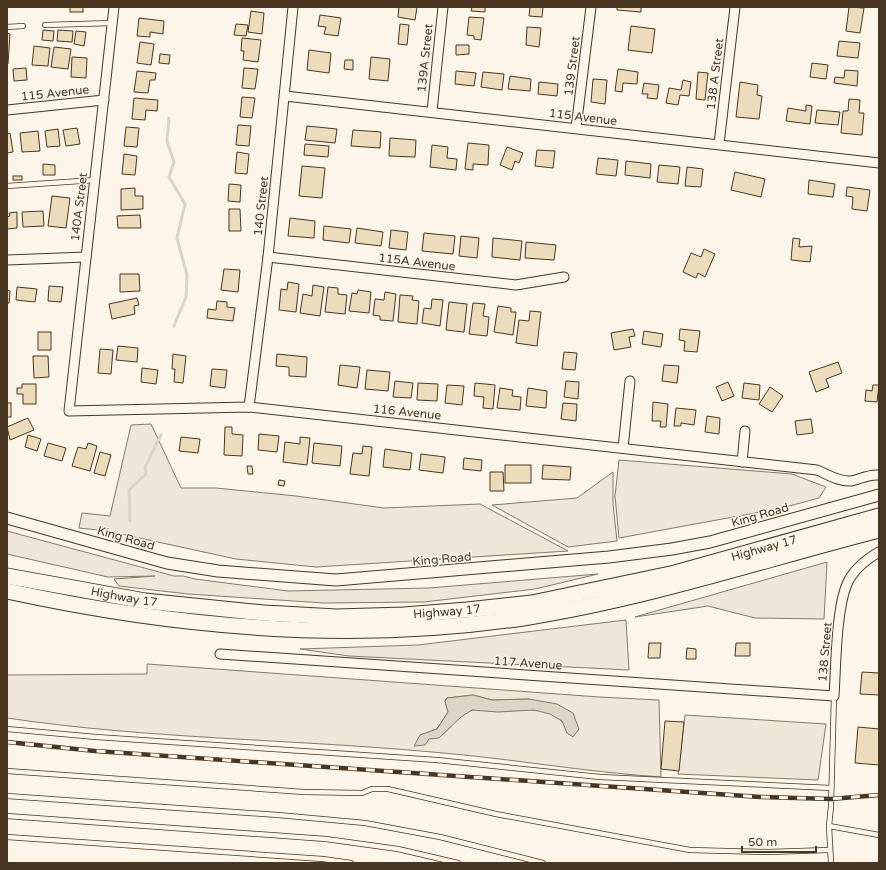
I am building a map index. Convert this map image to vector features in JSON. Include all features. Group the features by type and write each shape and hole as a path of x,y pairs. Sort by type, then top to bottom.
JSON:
{"highway":[{"name":"Highway 17","path":"7,576 145,601 264,613 337,618 404,615 532,603 600,589 675,573 879,516"},
{"name":"Highway 17","path":"7,590 142,615 262,628 335,632 404,629 529,617 671,587 879,530"}],"street":[{"name":"140A Street","path":"69,411 114,7"},
{"name":"140 Street","path":"249,407 268,257 293,7"},
{"name":"139A Street","path":"432,111 442,7"},
{"name":"139 Street","path":"576,128 591,7"},
{"name":"138 A Street","path":"719,144 735,7"},
{"name":"115 Avenue","path":"285,96 432,111 879,163"},
{"name":"115 Avenue","path":"7,110 104,100"},
{"name":"115A Avenue","path":"268,257 516,285 564,277"},
{"path":"7,260 86,258"},
{"path":"623,448 630,381"},
{"name":"116 Avenue","path":"69,411 249,407 816,470 840,480 850,481 871,474 879,475"},
{"path":"742,462 745,431"},
{"name":"King Road","path":"7,518 167,563 218,571 336,580 609,557 672,549 710,542 879,495"},
{"name":"138 Street","path":"834,696 841,610 847,583 861,564 879,552"},
{"name":"117 Avenue","path":"220,654 834,696"}],"lane":[{"path":"45,25 113,23"},
{"path":"7,27 23,26"},
{"path":"7,186 95,180"},
{"path":"831,863 829,850 829,826 834,696"},
{"path":"7,729 96,737 437,760 600,777 831,788"},
{"path":"7,771 304,792 362,793 372,789 388,790 496,814 690,850 768,852 829,850"},
{"path":"7,796 300,816 365,823 440,837 543,863"},
{"path":"7,816 326,839 398,849 458,863"},
{"path":"829,826 879,835"},
{"path":"7,837 323,859 351,863"}],"shaded area":[{"path":"151,424 181,488 216,488 296,496 384,508 480,504 568,551 316,567 236,559 107,531 79,528 82,513 110,516 131,425"},
{"path":"619,460 792,474 826,487 819,498 782,508 619,538 615,496"},
{"path":"613,472 613,504 617,541 568,547 492,505 577,498"},
{"path":"7,531 174,576 288,591 429,588 598,574 535,589 424,602 324,603 188,594 119,586 114,579 155,576 108,577 7,554"},
{"path":"827,562 824,619 755,618 708,606 635,617"},
{"path":"626,620 629,670 349,656 300,649 418,645"},
{"path":"147,664 599,697 659,700 661,777 603,772 432,752 166,735 60,725 7,718 7,675 147,674","holes":["473,695 492,700 529,699 579,729 567,733 563,723 556,716 540,711 473,710 459,717 449,729 437,737 429,738 420,735 437,729 448,712 445,701 447,698"]},
{"path":"473,695 492,700 529,699 557,704 573,713 579,729 573,737 567,733 562,721 550,714 534,710 498,712 472,710 461,717 439,738 429,739 425,745 414,746 420,735 437,729 448,712 445,701 447,698"},
{"path":"685,715 826,724 818,780 678,774"}],"building":[{"path":"70,7 83,7 83,12 70,12"},
{"path":"399,7 417,7 415,20 398,17"},
{"path":"472,7 485,7 485,12 471,11"},
{"path":"530,7 543,7 542,17 529,16"},
{"path":"617,7 641,7 641,12 617,10"},
{"path":"849,7 864,8 860,33 846,31"},
{"path":"251,11 264,13 262,34 248,32"},
{"path":"320,15 341,18 338,36 324,34 326,27 318,26"},
{"path":"469,17 484,18 481,40 474,39 474,36 467,35"},
{"path":"139,18 164,21 163,34 150,32 150,37 137,36"},
{"path":"236,24 248,25 246,36 234,35"},
{"path":"400,24 409,25 407,45 398,44"},
{"path":"631,26 655,29 652,53 628,50"},
{"path":"527,27 541,28 539,47 526,45"},
{"path":"43,30 54,31 53,41 42,40"},
{"path":"58,30 73,31 72,42 57,41"},
{"path":"76,31 86,32 84,46 74,44"},
{"path":"7,33 10,34 8,64 7,64"},
{"path":"242,38 261,40 258,62 243,60 244,51 241,51"},
{"path":"839,41 860,43 858,58 837,56"},
{"path":"140,42 154,44 151,65 137,63"},
{"path":"456,45 469,45 469,54 456,55"},
{"path":"34,46 50,48 48,66 32,65"},
{"path":"54,47 71,49 68,69 51,67"},
{"path":"309,50 331,53 329,73 307,70"},
{"path":"160,54 170,55 169,64 159,63"},
{"path":"72,57 87,58 86,78 71,77"},
{"path":"371,57 390,59 388,81 369,79"},
{"path":"345,60 353,60 353,70 344,69"},
{"path":"812,63 828,65 826,79 810,77"},
{"path":"26,68 27,80 14,81 13,69"},
{"path":"244,68 258,69 255,89 242,88"},
{"path":"618,69 638,72 637,84 623,83 622,92 615,91"},
{"path":"845,70 858,71 857,86 834,83 835,77 844,78"},
{"path":"137,71 156,73 155,80 150,80 148,93 134,92"},
{"path":"456,71 476,73 474,86 455,84"},
{"path":"483,72 504,74 502,90 481,87"},
{"path":"698,72 708,73 705,100 696,99"},
{"path":"510,76 531,79 530,91 508,89"},
{"path":"593,79 607,80 605,104 591,102"},
{"path":"683,80 691,82 689,96 680,95 678,105 666,103 669,88 681,90"},
{"path":"539,82 558,84 557,96 538,94"},
{"path":"740,82 758,85 757,95 762,96 759,119 736,117"},
{"path":"644,83 659,85 657,99 647,98 648,94 642,94"},
{"path":"242,97 255,98 252,118 240,117"},
{"path":"134,98 158,100 157,111 146,110 145,120 132,119"},
{"path":"849,99 860,100 859,113 864,113 862,135 841,133 843,111 848,111"},
{"path":"806,105 812,106 810,124 786,121 788,108 806,111"},
{"path":"817,110 840,112 838,125 815,123"},
{"path":"238,125 251,126 249,146 236,145"},
{"path":"307,126 337,129 335,143 305,140"},
{"path":"126,127 139,128 137,147 124,146"},
{"path":"77,128 80,144 66,146 63,130"},
{"path":"58,129 60,146 47,147 45,131"},
{"path":"353,130 381,132 380,148 351,146"},
{"path":"38,131 40,151 22,152 20,133"},
{"path":"10,133 13,152 7,153 7,134"},
{"path":"390,138 416,140 415,157 389,156"},
{"path":"468,143 489,145 488,165 473,164 473,170 465,169"},
{"path":"305,144 329,146 328,157 304,155"},
{"path":"432,145 448,147 447,158 457,159 456,170 430,167"},
{"path":"507,147 523,153 519,163 515,161 512,170 500,165"},
{"path":"537,150 555,151 553,168 535,166"},
{"path":"237,152 249,154 247,174 235,173"},
{"path":"124,154 137,156 135,175 122,174"},
{"path":"598,158 618,160 616,176 596,174"},
{"path":"626,161 651,164 650,178 625,175"},
{"path":"43,164 55,165 55,175 43,175"},
{"path":"659,165 680,167 678,184 657,182"},
{"path":"302,166 325,168 322,198 299,196"},
{"path":"687,167 703,169 701,187 685,186"},
{"path":"735,172 765,179 761,197 731,190"},
{"path":"13,176 22,176 22,180 13,180"},
{"path":"809,180 835,184 833,197 808,194"},
{"path":"229,184 241,185 240,202 228,201"},
{"path":"847,187 870,190 867,211 852,209 853,197 846,196"},
{"path":"135,188 135,196 143,196 143,209 121,210 121,189"},
{"path":"52,196 70,198 66,228 48,226"},
{"path":"229,209 240,209 241,231 229,231"},
{"path":"43,211 44,226 23,227 22,212"},
{"path":"17,212 17,228 7,229 7,217 10,216 9,213"},
{"path":"140,215 141,228 118,228 117,216"},
{"path":"290,218 315,221 314,238 288,236"},
{"path":"324,226 351,229 349,243 323,240"},
{"path":"357,228 383,232 381,246 355,243"},
{"path":"391,230 408,232 406,250 389,248"},
{"path":"424,233 455,236 453,254 422,251"},
{"path":"461,236 479,238 477,258 459,256"},
{"path":"493,238 522,241 520,260 492,257"},
{"path":"793,238 800,239 799,247 812,246 810,262 791,260"},
{"path":"526,242 556,245 554,260 525,258"},
{"path":"704,249 715,254 705,277 698,273 696,278 683,272 691,253 701,257"},
{"path":"224,269 240,270 238,292 221,290"},
{"path":"120,274 139,274 140,291 120,292"},
{"path":"288,282 299,284 296,312 279,310 281,289 287,290"},
{"path":"313,285 324,287 320,316 300,313 303,294 312,296"},
{"path":"49,286 63,287 61,302 48,301"},
{"path":"17,287 37,289 35,302 16,300"},
{"path":"328,287 338,288 338,294 347,295 345,314 325,312"},
{"path":"7,290 10,291 9,303 7,303"},
{"path":"358,290 371,292 369,313 349,311 352,293 357,294"},
{"path":"385,292 396,294 393,321 380,320 380,316 373,315 375,299 384,300"},
{"path":"400,295 413,296 412,300 419,301 417,324 398,322"},
{"path":"137,298 139,305 134,306 135,314 112,319 109,304"},
{"path":"432,299 443,300 440,326 422,323 424,308 431,309"},
{"path":"217,301 227,302 227,307 235,308 233,321 207,318 208,309 216,310"},
{"path":"449,302 467,304 464,332 446,330"},
{"path":"473,303 485,304 483,316 489,317 487,336 469,334"},
{"path":"498,306 511,308 511,312 516,312 513,335 494,332"},
{"path":"530,311 541,312 537,346 516,343 519,320 529,321"},
{"path":"633,329 635,336 629,337 631,347 614,350 611,333"},
{"path":"680,329 700,331 697,352 684,351 685,341 679,340"},
{"path":"644,331 663,334 661,347 642,344"},
{"path":"38,332 51,332 51,350 38,350"},
{"path":"118,346 138,348 137,362 116,360"},
{"path":"100,349 113,350 111,374 98,373"},
{"path":"564,352 577,353 575,370 562,369"},
{"path":"173,354 186,356 183,383 174,382 175,369 172,369"},
{"path":"277,354 307,357 306,377 289,376 289,367 276,366"},
{"path":"33,356 48,356 49,377 34,378"},
{"path":"838,362 842,373 826,379 829,387 816,392 809,372"},
{"path":"340,365 360,367 357,388 338,385"},
{"path":"664,365 679,366 677,383 662,381"},
{"path":"142,368 158,370 156,384 141,382"},
{"path":"212,369 227,370 225,388 210,386"},
{"path":"367,370 390,372 388,391 365,389"},
{"path":"395,381 413,383 411,398 393,397"},
{"path":"566,381 579,382 578,399 564,397"},
{"path":"728,382 734,396 722,401 716,387"},
{"path":"418,383 438,384 437,401 417,400"},
{"path":"475,383 495,385 493,409 483,408 484,397 474,396"},
{"path":"744,383 760,385 759,400 742,398"},
{"path":"22,384 36,384 36,404 23,404 23,394 17,394 17,388 22,388"},
{"path":"447,385 464,386 462,405 445,403"},
{"path":"873,385 879,385 877,402 865,401 866,390 872,391"},
{"path":"770,387 783,396 772,412 759,404"},
{"path":"500,388 513,390 512,396 521,397 520,410 497,408"},
{"path":"528,388 547,391 546,408 526,406"},
{"path":"653,402 668,404 666,427 660,427 661,421 652,421"},
{"path":"7,403 11,403 11,417 7,417"},
{"path":"563,403 577,404 576,421 561,419"},
{"path":"676,408 696,410 694,425 681,423 681,426 674,426"},
{"path":"707,416 720,418 719,434 705,432"},
{"path":"28,418 34,430 10,440 7,427"},
{"path":"811,419 813,433 797,435 795,421"},
{"path":"225,427 232,427 232,434 243,435 242,456 224,455"},
{"path":"259,434 279,436 277,452 258,450"},
{"path":"28,435 41,439 37,451 25,447"},
{"path":"181,437 200,439 198,453 179,451"},
{"path":"300,437 310,438 307,465 283,462 285,442 300,444"},
{"path":"48,443 66,448 62,461 44,456"},
{"path":"88,443 97,446 90,471 72,466 78,447 86,449"},
{"path":"314,443 342,446 340,466 312,463"},
{"path":"363,446 372,447 369,476 350,474 353,453 362,454"},
{"path":"385,449 412,453 410,470 383,467"},
{"path":"100,452 111,455 105,476 94,473"},
{"path":"421,454 445,457 443,473 419,470"},
{"path":"464,458 482,460 481,471 463,469"},
{"path":"505,465 531,465 531,483 505,483"},
{"path":"543,465 571,467 570,480 542,479"},
{"path":"247,466 252,466 253,474 248,474"},
{"path":"490,472 503,472 504,491 490,491"},
{"path":"279,480 285,481 284,486 278,485"},
{"path":"649,643 661,643 660,658 648,658"},
{"path":"736,643 750,643 750,656 735,656"},
{"path":"687,648 696,649 696,659 686,659"},
{"path":"862,672 879,673 879,695 860,694"},
{"path":"665,721 684,722 679,771 661,769"},
{"path":"858,727 879,729 879,765 855,763"}],"waterway":[{"path":"169,118 167,141 174,162 169,177 185,204 177,238 187,275 186,297 174,326"},
{"path":"130,521 129,490 146,474 145,467 161,435"}],"railway":[{"path":"7,742 95,751 760,797 831,799 879,795"}]}
